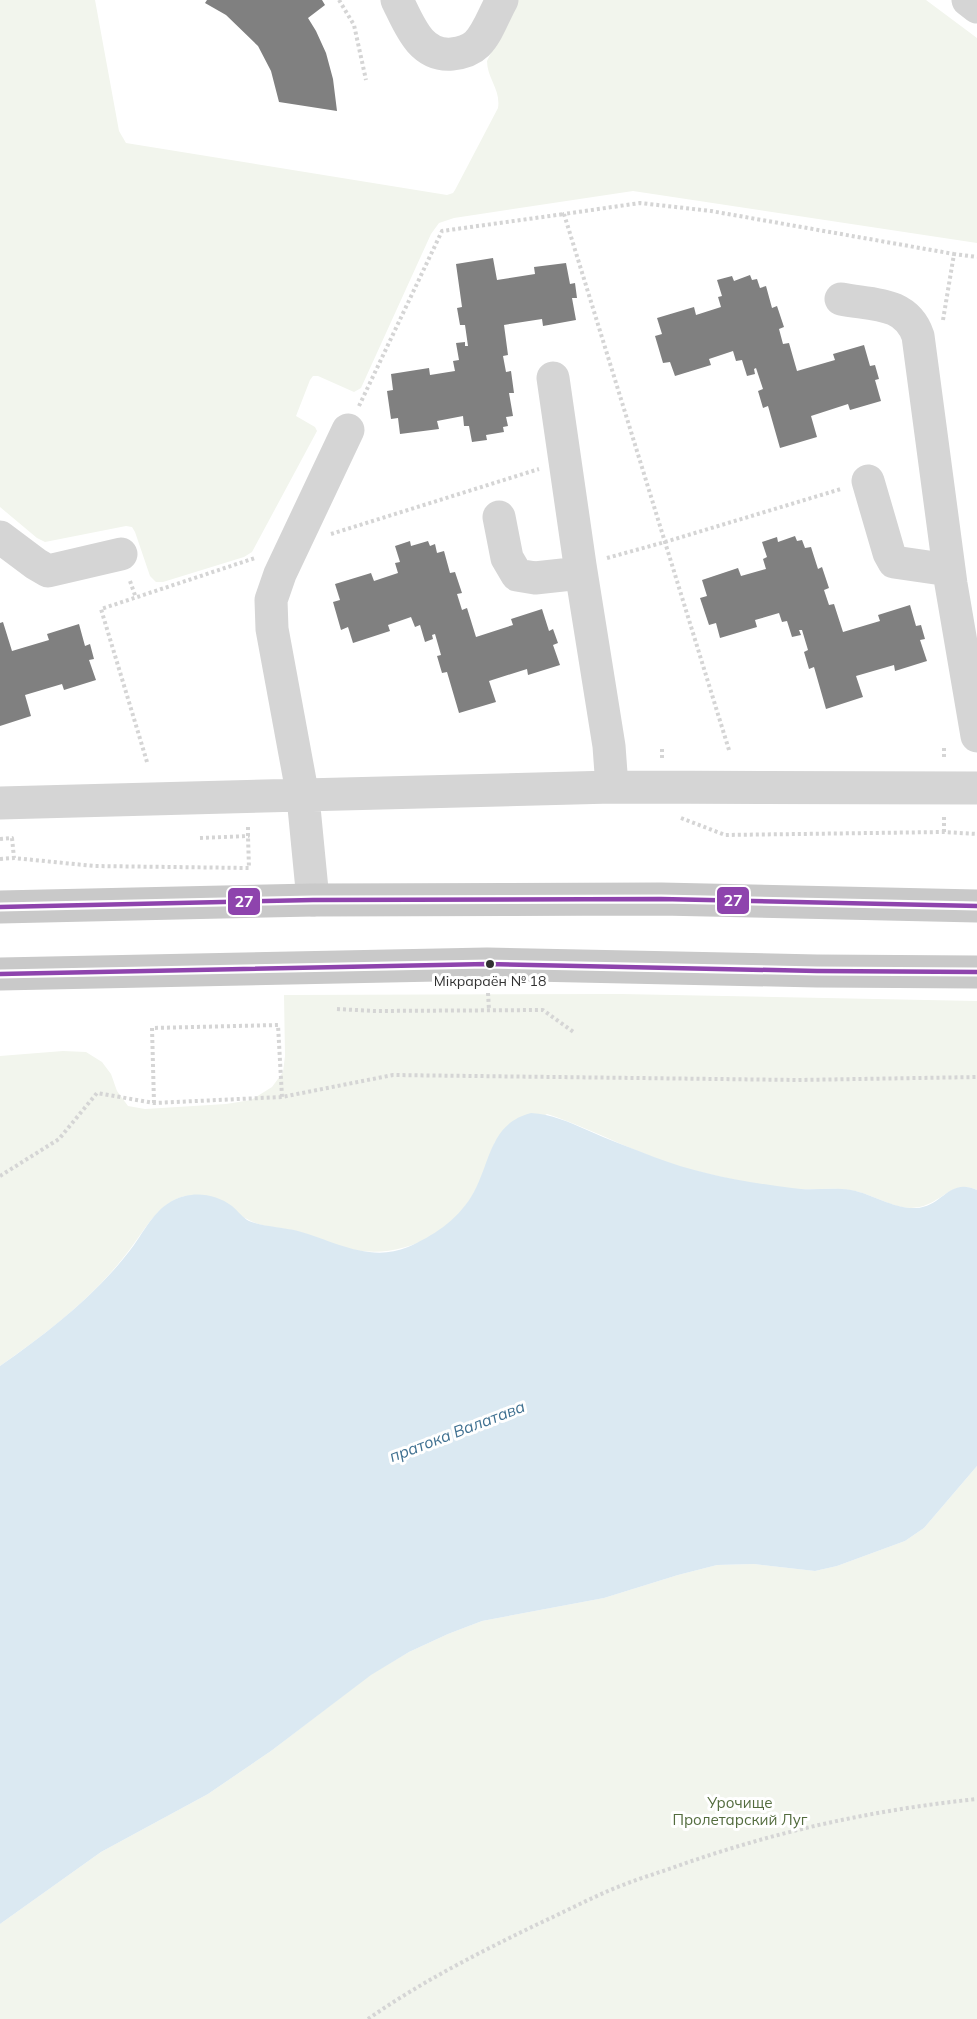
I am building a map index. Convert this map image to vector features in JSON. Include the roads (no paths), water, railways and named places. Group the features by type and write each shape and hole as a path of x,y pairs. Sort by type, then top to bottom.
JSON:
{"main road":[{"path":"0,907 313,900 662,899 977,906"},
{"path":"0,975 487,964 977,972"}],"street":[{"path":"397,0 426,48 434,53 447,54 467,51 475,47 502,0"},
{"path":"968,0 977,7"},
{"path":"841,299 900,310 915,327 950,570 977,736"},
{"path":"554,378 580,569 609,746 612,787"},
{"path":"313,900 303,797 272,629 271,600 293,545 348,429"},
{"path":"868,481 889,553 894,562 950,570"},
{"path":"499,517 507,558 517,575 535,578 580,569"},
{"path":"0,537 48,571 121,554"},
{"path":"0,803 303,797 612,787 977,788"}],"water":[{"name":"пратока Валатава","path":"531,1113 560,1119 671,1163 739,1180 799,1189 851,1190 908,1208 933,1203 959,1187 977,1190 977,1466 924,1528 905,1541 837,1566 815,1571 754,1564 717,1565 604,1598 482,1621 409,1652 371,1675 271,1751 208,1794 101,1852 0,1924 0,1366 89,1296 120,1263 155,1215 176,1199 197,1194 210,1196 232,1206 247,1220 255,1223 298,1231 366,1252 394,1251 426,1238 443,1227 465,1206 478,1185 498,1136 517,1118"}],"place":[{"name":"Мікрараён № 18","path":"490,964"}],"park label":[{"name":"Урочище Пролетарский Луг","path":"740,1810"}]}
